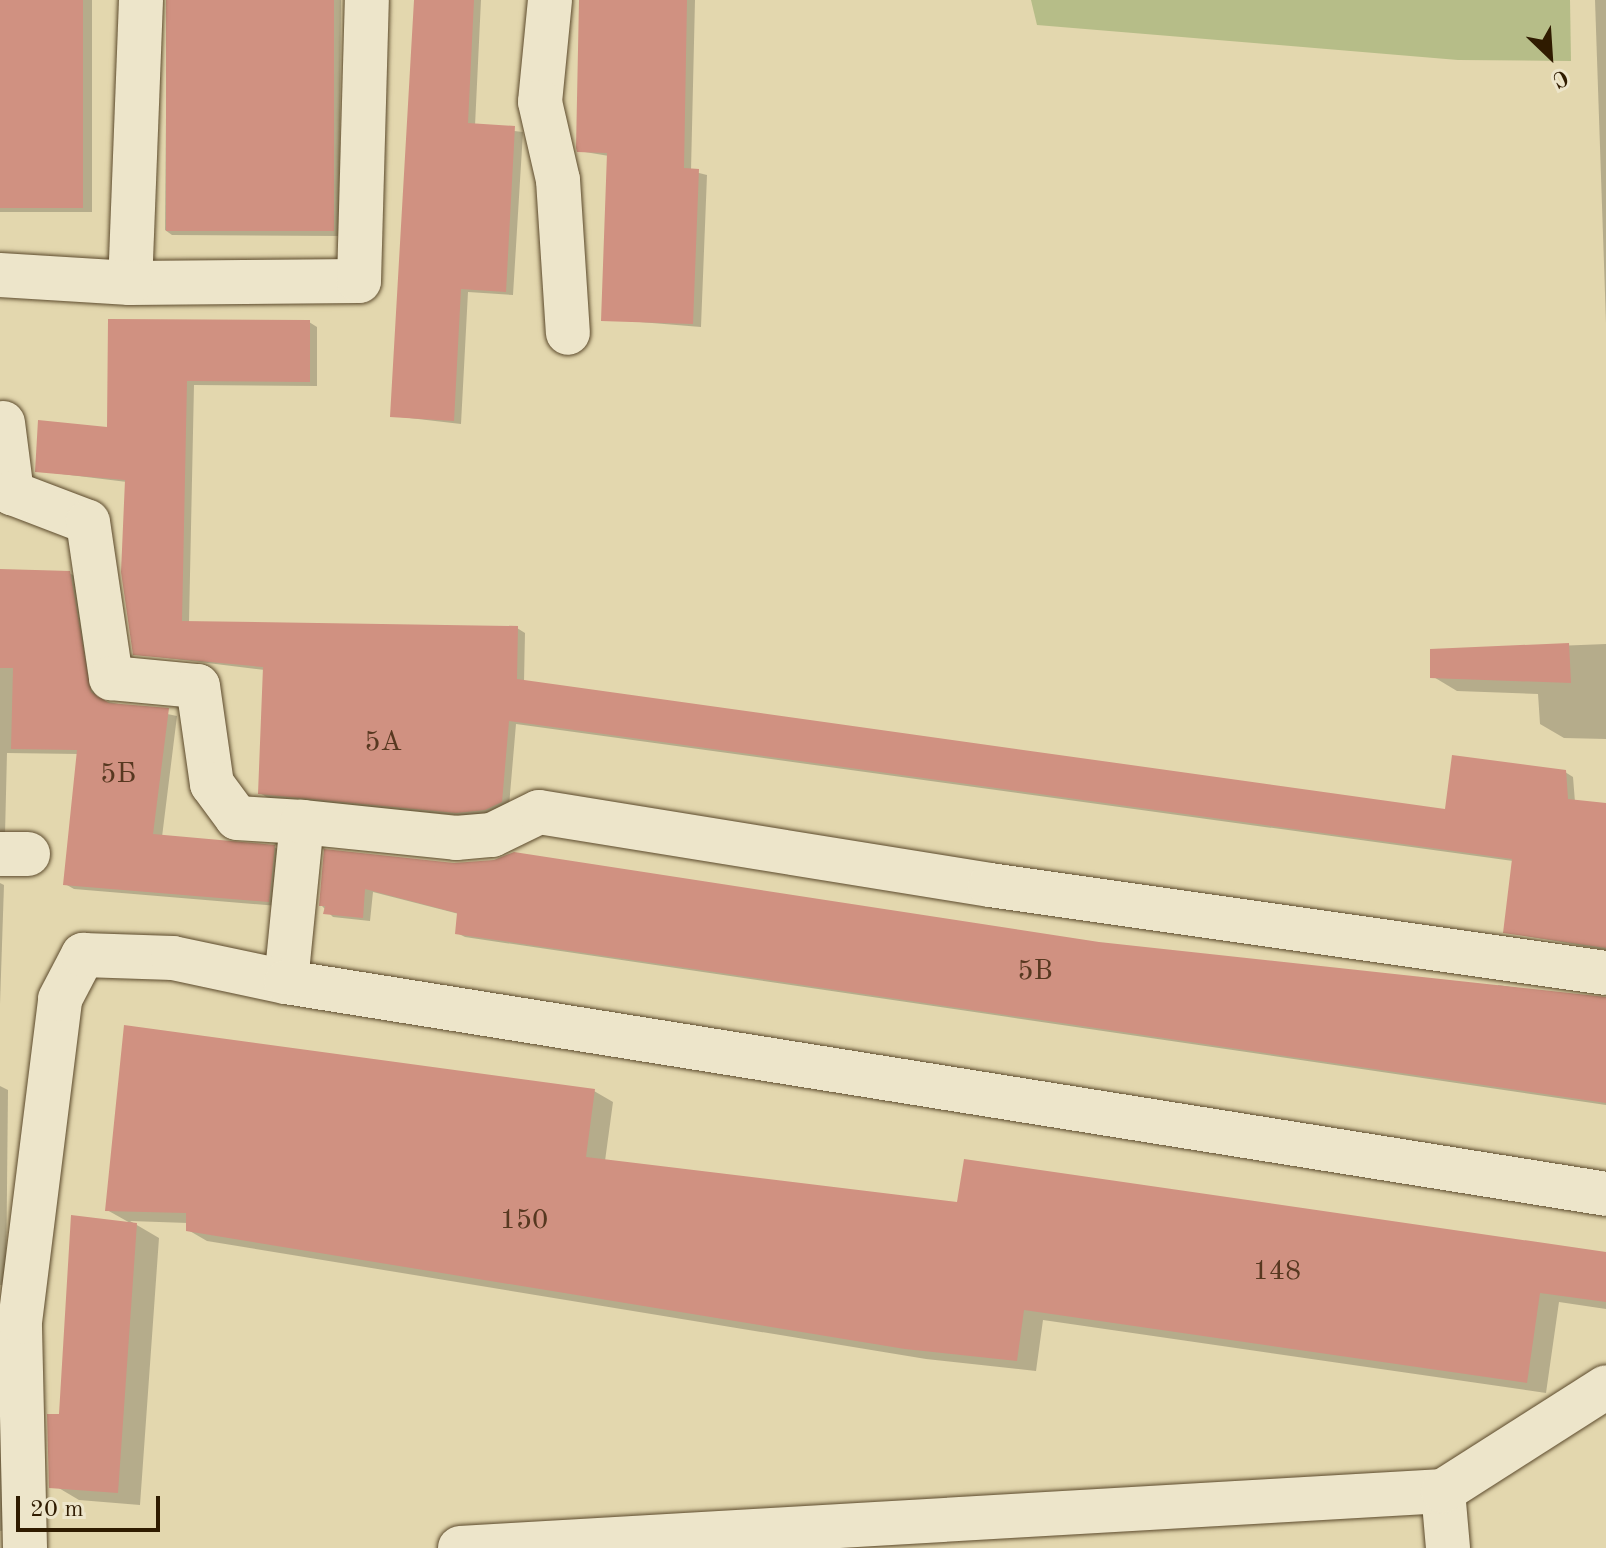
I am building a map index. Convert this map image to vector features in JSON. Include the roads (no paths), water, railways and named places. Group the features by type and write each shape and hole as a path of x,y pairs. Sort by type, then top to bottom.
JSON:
{"lane":[{"path":"130,283 141,0"},
{"path":"0,275 130,283 359,281 367,0"},
{"path":"550,0 540,102 558,180 568,333"},
{"path":"3,423 12,493 88,522 111,678 198,686 212,784 237,818 456,838 492,835 539,812 990,885 1606,973"},
{"path":"286,982 302,822"},
{"path":"25,1548 10,1322 60,999 83,955 173,958 286,982 1606,1194"},
{"path":"460,1548 1443,1491 1606,1387"},
{"path":"1443,1491 1448,1548"}]}
